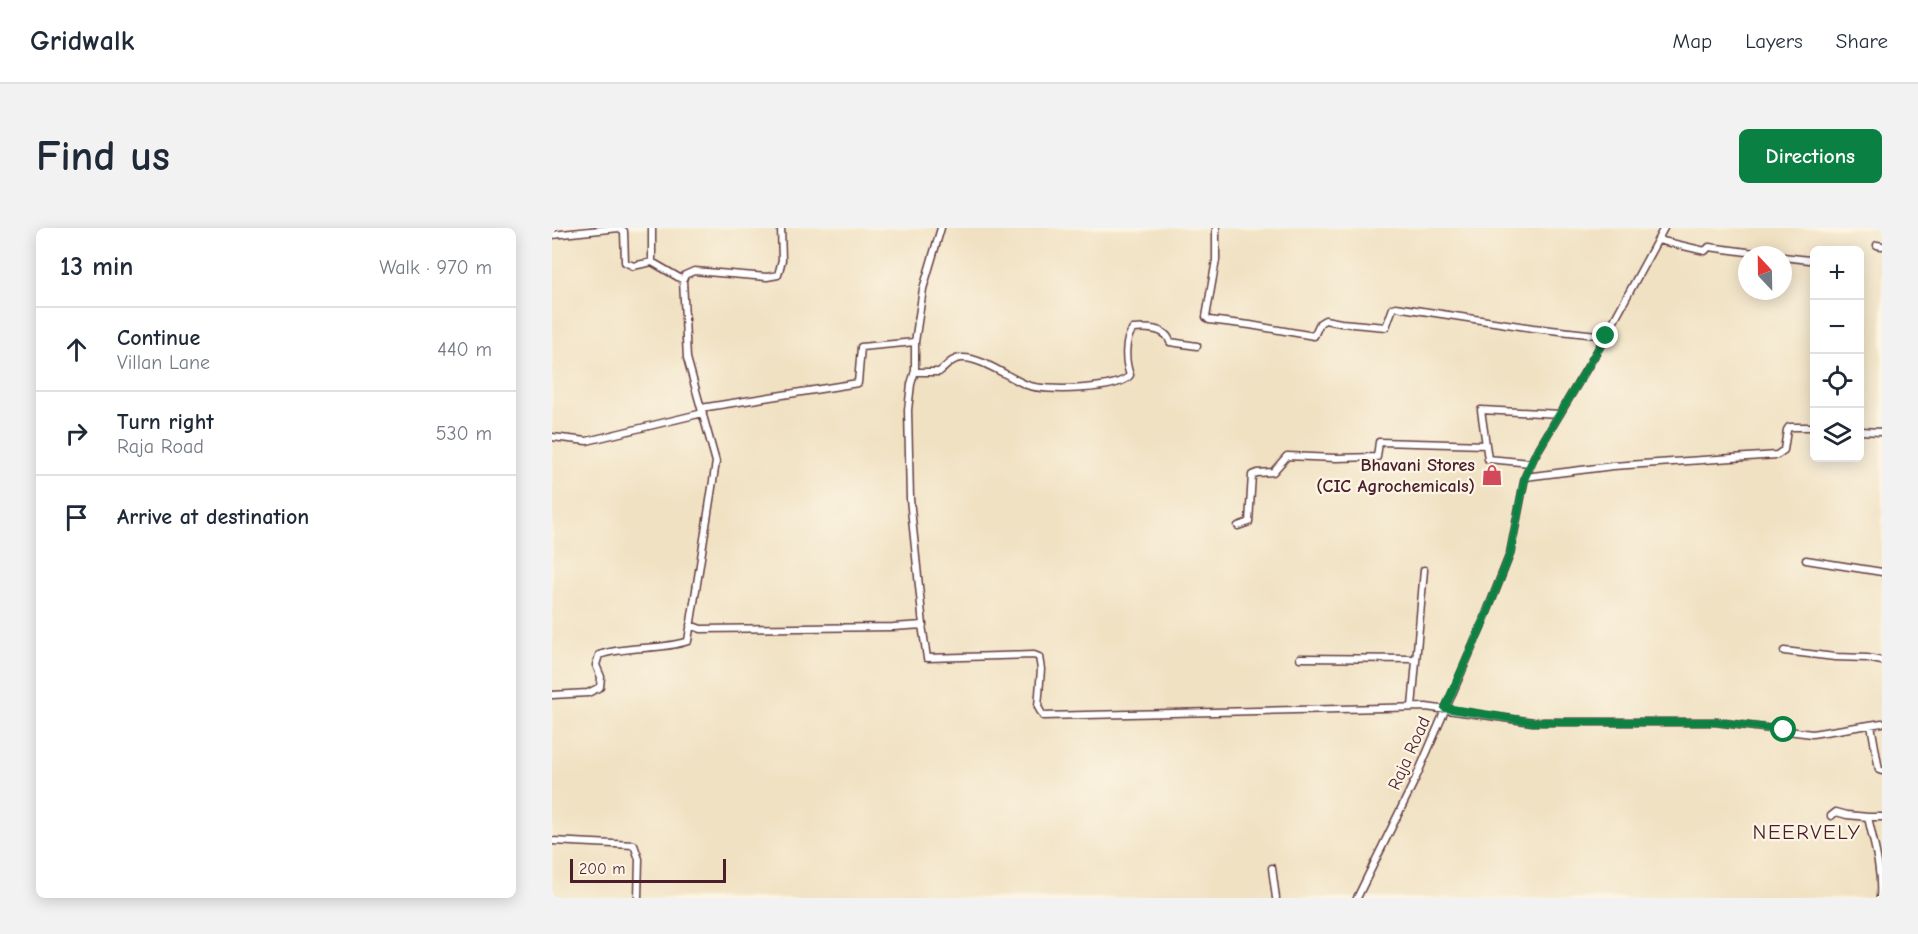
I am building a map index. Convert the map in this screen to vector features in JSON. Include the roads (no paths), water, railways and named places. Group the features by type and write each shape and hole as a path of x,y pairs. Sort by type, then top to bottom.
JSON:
{"street":[{"path":"552,234 619,228 624,231 625,262 633,266 652,262 683,280"},
{"path":"652,228 652,262"},
{"path":"552,694 588,693 600,687 601,676 596,665 599,655 614,650 675,646 688,641 716,462 687,358 683,280 685,275 694,271 778,275 782,260 780,228"},
{"path":"940,228 923,289 915,342 915,372 908,410 911,508 927,658 1034,655 1039,657 1041,669 1038,707 1043,716 1412,707 1445,708 1533,722 1716,722 1812,734 1882,723"},
{"path":"1216,228 1216,260 1206,317 1209,320 1314,336 1320,323 1325,320 1386,327 1393,308 1396,307 1533,328 1606,336"},
{"name":"Raja Road","path":"1357,898 1414,780 1483,623 1510,554 1525,477 1606,336 1664,228"},
{"path":"1658,240 1705,251 1709,247 1738,251"},
{"path":"1792,258 1809,260"},
{"path":"915,372 939,372 951,361 968,358 1005,372 1027,385 1047,389 1102,386 1127,379 1130,375 1125,363 1127,336 1133,329 1156,330 1165,333 1170,342 1197,346"},
{"path":"552,438 587,441 702,410 858,383 861,347 915,342"},
{"path":"1532,463 1488,459 1481,410 1560,414"},
{"path":"1525,477 1613,466 1777,455 1784,450 1789,427 1810,427"},
{"path":"1864,431 1882,432"},
{"path":"1238,526 1249,522 1252,475 1273,472 1287,456 1377,457 1379,442 1486,445"},
{"path":"1806,560 1882,573"},
{"path":"1412,707 1424,570"},
{"path":"690,626 711,629 922,625"},
{"path":"1784,651 1882,661"},
{"path":"1300,658 1416,659"},
{"path":"1871,725 1879,770 1882,771"},
{"path":"1831,816 1836,812 1882,817"},
{"path":"1868,817 1880,864 1882,881 1880,898"},
{"path":"552,841 634,845 639,859 638,898"},
{"path":"1272,868 1276,898"}],"place":[{"name":"Bhavani Stores (CIC Agrochemicals)","path":"1492,475"}],"district":[{"name":"NEERVELY","path":"1807,832"}]}
